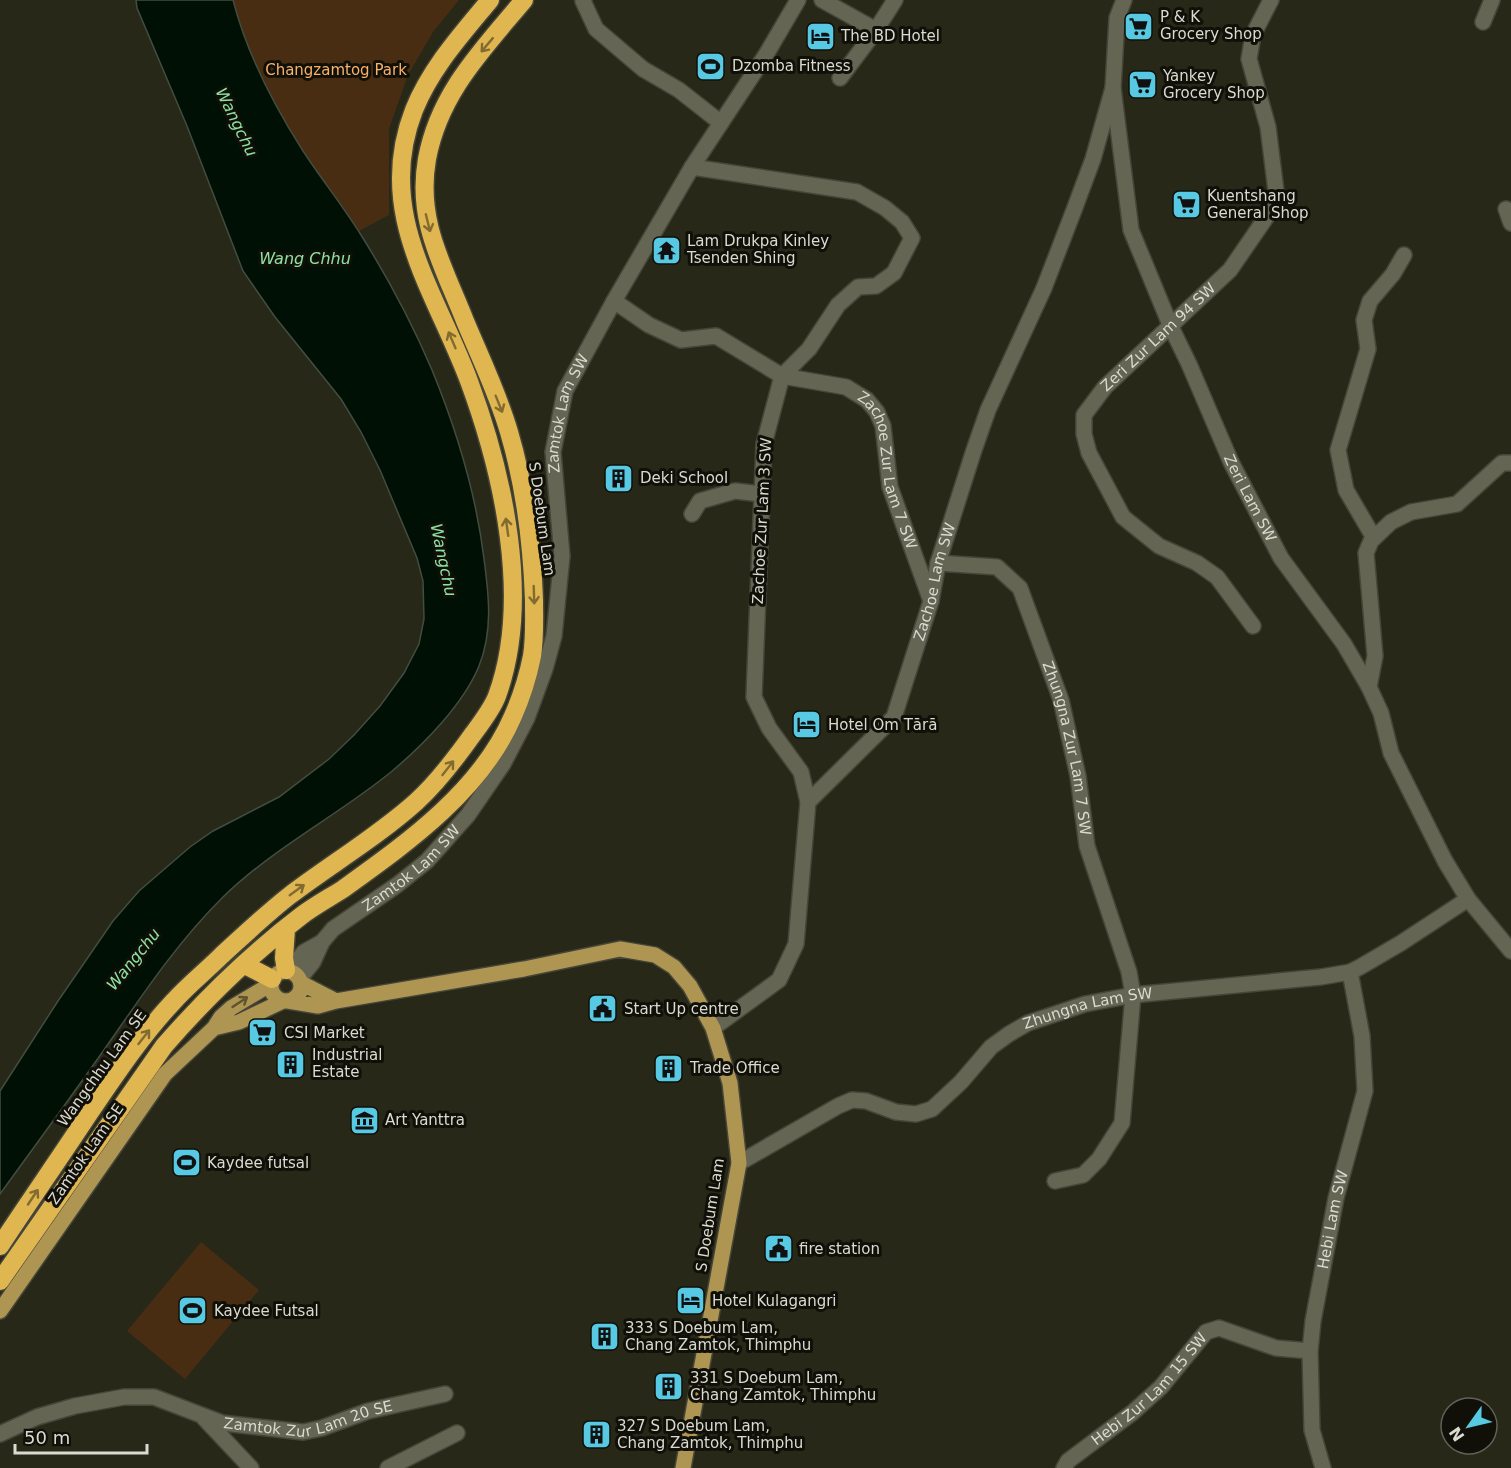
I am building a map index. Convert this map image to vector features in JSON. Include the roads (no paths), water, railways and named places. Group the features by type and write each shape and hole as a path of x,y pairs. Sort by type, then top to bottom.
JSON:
{"highway":[{"path":"365,872 350,852 416,802 445,773 497,697 509,648 512,620 511,573 508,530 500,481 468,379 413,252 405,223 401,178 413,113 439,63 490,0"},
{"name":"S Doebum Lam","path":"245,965 301,916 365,872 430,822 481,771 513,718 524,686 532,656 534,625 529,530 520,477 509,429 435,247 423,196 427,156 446,102 459,78 524,0"},
{"name":"Wangchhu Lam SE","path":"0,1246 118,1071 172,1002 285,899 350,852"},
{"path":"0,1281 164,1046 189,1017 245,965 286,978 284,958 286,929"}],"main road":[{"name":"S Doebum Lam","path":"286,1001 318,1006 524,969 620,949 655,956 674,968 690,986 713,1028 730,1083 739,1163 683,1468"},
{"path":"286,978 336,1001"},
{"path":"286,978 300,993 293,1000 279,1000 272,993 286,978"},
{"name":"Zamtok Lam SE","path":"0,1311 165,1074 214,1028 231,1008 286,978"},
{"name":"Zamtok Lam SE","path":"214,1028 239,1022 286,1001"}],"street":[{"path":"584,0 596,29 643,69 679,90 721,123"},
{"name":"Zamtok Lam SW","path":"286,978 313,962 322,942 333,929 397,885 427,861 468,814 503,764 527,718 554,636 562,556 554,452 565,391 692,167 767,53 798,0"},
{"path":"822,0 876,30"},
{"path":"840,78 895,0"},
{"name":"Zeri Lam SW","path":"1124,0 1117,18 1113,88 1131,230 1231,462 1281,558 1344,644 1381,713 1391,753 1418,810 1468,899 1511,951"},
{"name":"Zeri Zur Lam 94 SW","path":"1252,626 1217,577 1197,563 1159,546 1123,517 1089,453 1084,434 1084,415 1104,387 1230,270 1274,206 1276,192 1268,126 1249,59 1253,35 1271,0"},
{"path":"1484,22 1492,0"},
{"name":"Zachoe Lam SW","path":"808,802 894,717 931,600 938,563 957,499 988,410 1044,288 1094,159 1113,88"},
{"path":"692,167 857,192 885,208 902,222 912,238 894,273 876,286 858,287 838,304 809,349 782,376"},
{"path":"1374,538 1346,490 1338,450 1368,348 1364,320 1370,301 1394,274 1404,255"},
{"name":"Zachoe Zur Lam 7 SW","path":"614,301 649,325 681,340 716,336 782,376 846,387 867,400 877,412 883,426 890,487 931,600"},
{"name":"Zachoe Zur Lam 3 SW","path":"782,376 764,444 754,698 769,728 801,771 808,802"},
{"path":"1369,687 1375,656 1365,553 1374,538 1391,522 1411,512 1457,504 1502,463 1511,463"},
{"path":"692,514 700,501 735,491 762,494"},
{"name":"Zhungna Zur Lam 7 SW","path":"938,563 997,567 1020,588 1060,700 1078,776 1087,846 1129,972 1133,995 1122,1123 1099,1159 1083,1175 1055,1181"},
{"path":"713,1028 780,980 796,944 808,802"},
{"name":"Zhungna Lam SW","path":"739,1163 852,1100 866,1101 896,1112 916,1114 932,1109 961,1082 991,1047 1029,1023 1085,1004 1133,995 1321,977 1350,972 1401,943 1468,899"},
{"name":"Hebi Lam SW","path":"1323,1468 1312,1430 1310,1351 1313,1321 1336,1198 1365,1091 1362,1036 1350,972"},
{"name":"Hebi Zur Lam 15 SW","path":"1064,1468 1068,1461 1132,1413 1161,1387 1206,1332 1219,1328 1276,1348 1310,1351"},
{"name":"Zamtok Zur Lam 20 SE","path":"0,1434 37,1418 75,1406 124,1397 154,1397 222,1423 303,1432 322,1428 368,1411 445,1394"},
{"path":"202,1416 250,1468"},
{"path":"388,1468 458,1433"}],"water":[{"name":"Wang Chhu","path":"136,0 233,0 253,59 282,116 381,268 432,370 450,416 471,486 487,586 488,627 483,653 472,681 441,724 391,772 262,863 204,917 155,978 0,1194 0,1091 113,921 139,891 190,847 213,831 279,797 329,759 354,735 380,706 404,673 419,644 424,619 423,581 417,558 380,470 341,399 275,317 243,271 187,126 137,8"}],"place":[{"name":"P & K Grocery Shop","path":"1139,26"},
{"name":"The BD Hotel","path":"820,36"},
{"name":"Dzomba Fitness","path":"711,66"},
{"name":"Yankey Grocery Shop","path":"1142,85"},
{"name":"Kuentshang General Shop","path":"1186,205"},
{"name":"Lam Drukpa Kinley Tsenden Shing","path":"666,250"},
{"name":"Deki School","path":"619,478"},
{"name":"Hotel Om Tārā","path":"807,725"},
{"name":"Start Up centre","path":"603,1009"},
{"name":"CSI Market","path":"263,1033"},
{"name":"Industrial Estate","path":"291,1064"},
{"name":"Trade Office","path":"669,1068"},
{"name":"Art Yanttra","path":"364,1120"},
{"name":"Kaydee futsal","path":"186,1163"},
{"name":"fire station","path":"778,1249"},
{"name":"Hotel Kulagangri","path":"691,1301"},
{"name":"Kaydee Futsal","path":"193,1311"},
{"name":"333 S Doebum Lam, Chang Zamtok, Thimphu","path":"604,1337"},
{"name":"331 S Doebum Lam, Chang Zamtok, Thimphu","path":"669,1387"},
{"name":"327 S Doebum Lam, Chang Zamtok, Thimphu","path":"596,1435"}],"park label":[{"name":"Changzamtog Park","path":"336,70"}],"water label":[{"name":"Wangchu","path":"237,122"},
{"name":"Wangchu","path":"444,560"},
{"name":"Wangchu","path":"133,959"}]}
